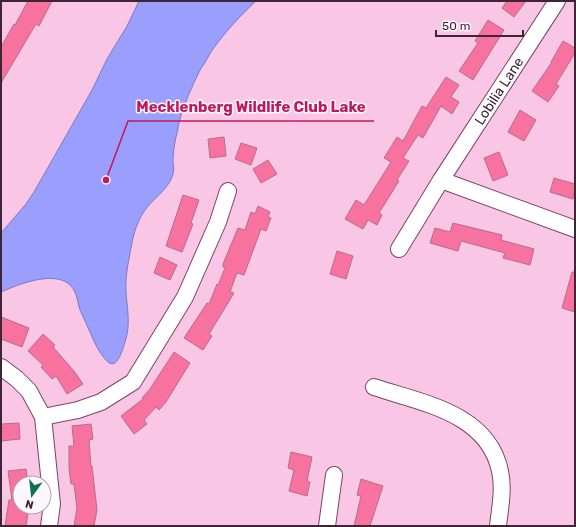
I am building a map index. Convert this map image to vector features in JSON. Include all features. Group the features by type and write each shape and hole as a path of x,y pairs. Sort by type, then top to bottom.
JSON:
{"street":[{"name":"Lobilia Lane","path":"399,249 441,180 557,1"},
{"path":"441,180 575,229"},
{"path":"43,417 78,410 101,402 133,382 185,298 218,222 228,191"},
{"path":"1,367 17,379 29,392 43,417 52,504 49,526"},
{"path":"374,387 457,416 473,426 487,441 496,457 502,486 498,526"},
{"path":"327,526 334,474"}],"water":[{"path":"139,1 256,1 233,24 212,51 201,68 187,99 181,116 175,143 173,175 165,188 143,213 134,233 126,279 128,310 127,336 119,358 114,364 111,364 104,358 97,347 80,310 75,292 68,283 60,279 39,279 1,292 1,233 26,204 34,192 92,90 107,59 127,26"}],"building":[{"path":"28,1 52,1 39,26 36,24 1,83 1,47"},
{"path":"507,1 526,1 514,17 502,8"},
{"path":"488,20 504,30 473,80 459,71 478,43 475,41"},
{"path":"563,41 575,48 575,53 556,84 559,86 548,102 532,91 552,62"},
{"path":"446,77 459,85 451,97 459,102 452,114 441,106 423,138 418,135 403,158 409,161 397,180 399,181 379,213 382,215 377,225 368,220 363,229 345,219 356,200 364,205 391,162 384,158 397,137 403,141 422,106 426,108"},
{"path":"520,110 536,120 524,141 508,132"},
{"path":"224,137 226,156 210,158 208,139"},
{"path":"241,143 257,148 251,165 235,159"},
{"path":"499,152 508,175 493,181 484,158"},
{"path":"268,160 277,174 261,183 253,169"},
{"path":"554,178 575,184 573,199 550,192"},
{"path":"183,195 199,200 191,223 193,224 182,252 166,246"},
{"path":"258,206 270,212 268,217 271,218 266,231 261,229 244,275 237,273 230,292 234,293 209,334 212,336 203,350 184,338 207,303 209,304 225,268 223,267 223,264 238,228 245,230 251,212 255,214"},
{"path":"453,223 502,235 501,240 534,249 530,265 503,258 505,253 461,241 458,251 430,243 435,228 450,232"},
{"path":"337,251 353,256 346,279 330,274"},
{"path":"160,257 177,265 170,280 154,273"},
{"path":"572,272 575,272 575,312 562,308"},
{"path":"1,317 29,328 22,347 1,339"},
{"path":"43,334 55,345 53,347 83,384 67,394 56,376 52,379 41,367 43,365 28,351"},
{"path":"174,352 190,363 166,402 159,410 156,407 144,420 147,424 134,434 121,416 143,399 142,398 150,389"},
{"path":"19,423 20,439 1,441 1,424"},
{"path":"91,424 93,439 89,440 97,510 94,526 74,526 77,508 74,484 71,484 69,468 69,446 74,446 72,426"},
{"path":"291,452 312,457 307,481 310,482 307,496 289,491 294,470 288,468"},
{"path":"26,469 27,475 12,475 12,500 8,471"},
{"path":"361,479 383,486 370,526 354,526 361,496 357,495"},
{"path":"9,500 12,500 12,515 28,515 26,526 5,526"}],"place":[{"name":"Mecklenberg Wildlife Club Lake","path":"106,180"}]}
